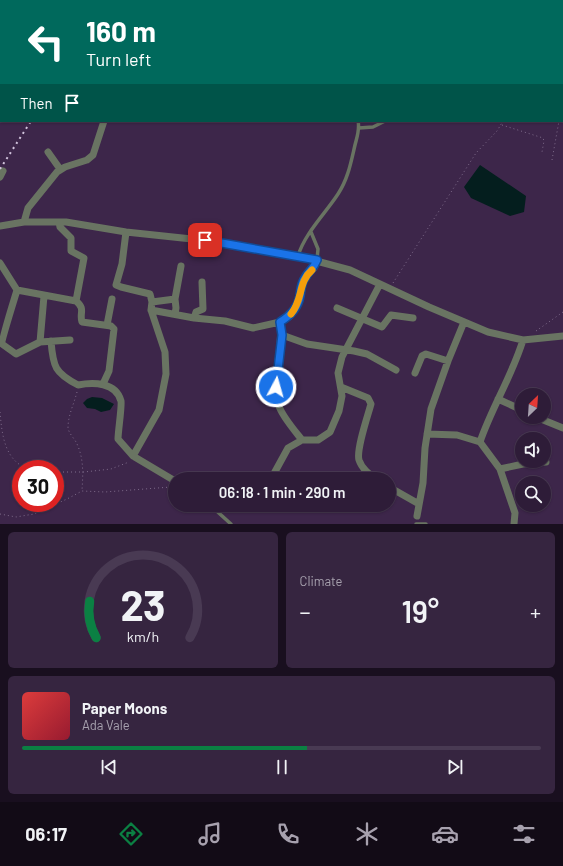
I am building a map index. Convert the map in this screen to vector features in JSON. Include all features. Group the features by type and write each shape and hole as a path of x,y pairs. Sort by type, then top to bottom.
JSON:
{"street":[{"path":"24,222 28,208 60,169 87,160 92,155 104,122"},
{"path":"48,152 60,169"},
{"path":"0,226 24,222 59,222 126,232 212,241 298,256 350,270 488,332 522,340 563,336"},
{"path":"59,222 60,227 71,238 71,251 84,258 76,301"},
{"path":"0,232 9,229 10,225"},
{"path":"126,232 122,264 116,284 121,288 150,294 152,302 151,310 165,352 166,374 159,410 133,456"},
{"path":"151,310 194,318 225,321 253,328 280,322 289,317 294,310 300,297 304,278 314,268 317,260"},
{"path":"0,263 17,290 76,301 82,308 82,322 111,326 114,330 108,371 103,384"},
{"path":"175,314 175,299 181,266"},
{"path":"194,318 196,312 203,309 202,282"},
{"path":"275,472 288,448 302,440 318,440 330,432 342,396 338,373 342,358 380,284"},
{"path":"17,290 8,323 1,336 2,344 16,354 40,342 70,340"},
{"path":"40,342 44,296"},
{"path":"107,325 112,298"},
{"path":"152,302 175,299"},
{"path":"337,308 382,327 391,316 413,318"},
{"path":"280,322 282,335 276,387 279,407 302,440"},
{"path":"416,520 423,483 427,434 431,409 464,322"},
{"path":"282,335 307,344 367,354 396,370"},
{"path":"480,442 485,426 512,371 522,340"},
{"path":"51,341 52,358 57,370 67,380 78,386 91,383 103,384 116,392 121,402 118,439 133,456 168,477"},
{"path":"415,373 422,356 426,354 448,361"},
{"path":"341,387 368,398 371,404 359,450 359,459 364,470 367,472"},
{"path":"498,399 515,407"},
{"path":"551,423 563,428"},
{"path":"427,434 457,435 480,442 500,469 515,513 514,524"},
{"path":"500,469 515,466"},
{"path":"396,491 419,504"}],"lane":[{"path":"298,256 304,242 345,182 359,128 358,122"},
{"path":"359,128 373,127 383,122"},
{"path":"311,232 318,249 317,260"},
{"path":"218,512 231,524"},
{"path":"416,520 426,524"}],"path":[{"path":"552,160 559,122"},
{"path":"389,288 476,153 502,124 543,138 544,141 542,152"},
{"path":"535,332 563,312"},
{"path":"78,386 69,416 68,430 77,444 84,472 82,491"},
{"path":"0,412 6,446 15,460"},
{"path":"64,472 84,472 111,469 130,461 133,456"},
{"path":"0,514 16,517 34,514 82,491 105,492 168,488"}],"shaded area":[{"path":"480,165 526,196 524,212 510,216 471,198 464,187"},
{"path":"92,397 102,398 114,404 110,410 101,412 95,409 87,408 83,403"}],"railway":[{"path":"0,169 30,122"}],"slow traffic":[{"path":"291,314 298,304 304,278 312,270"}],"route":[{"path":"205,240 317,260 314,268 304,278 298,304 289,317 280,322 282,335 276,387"}]}
